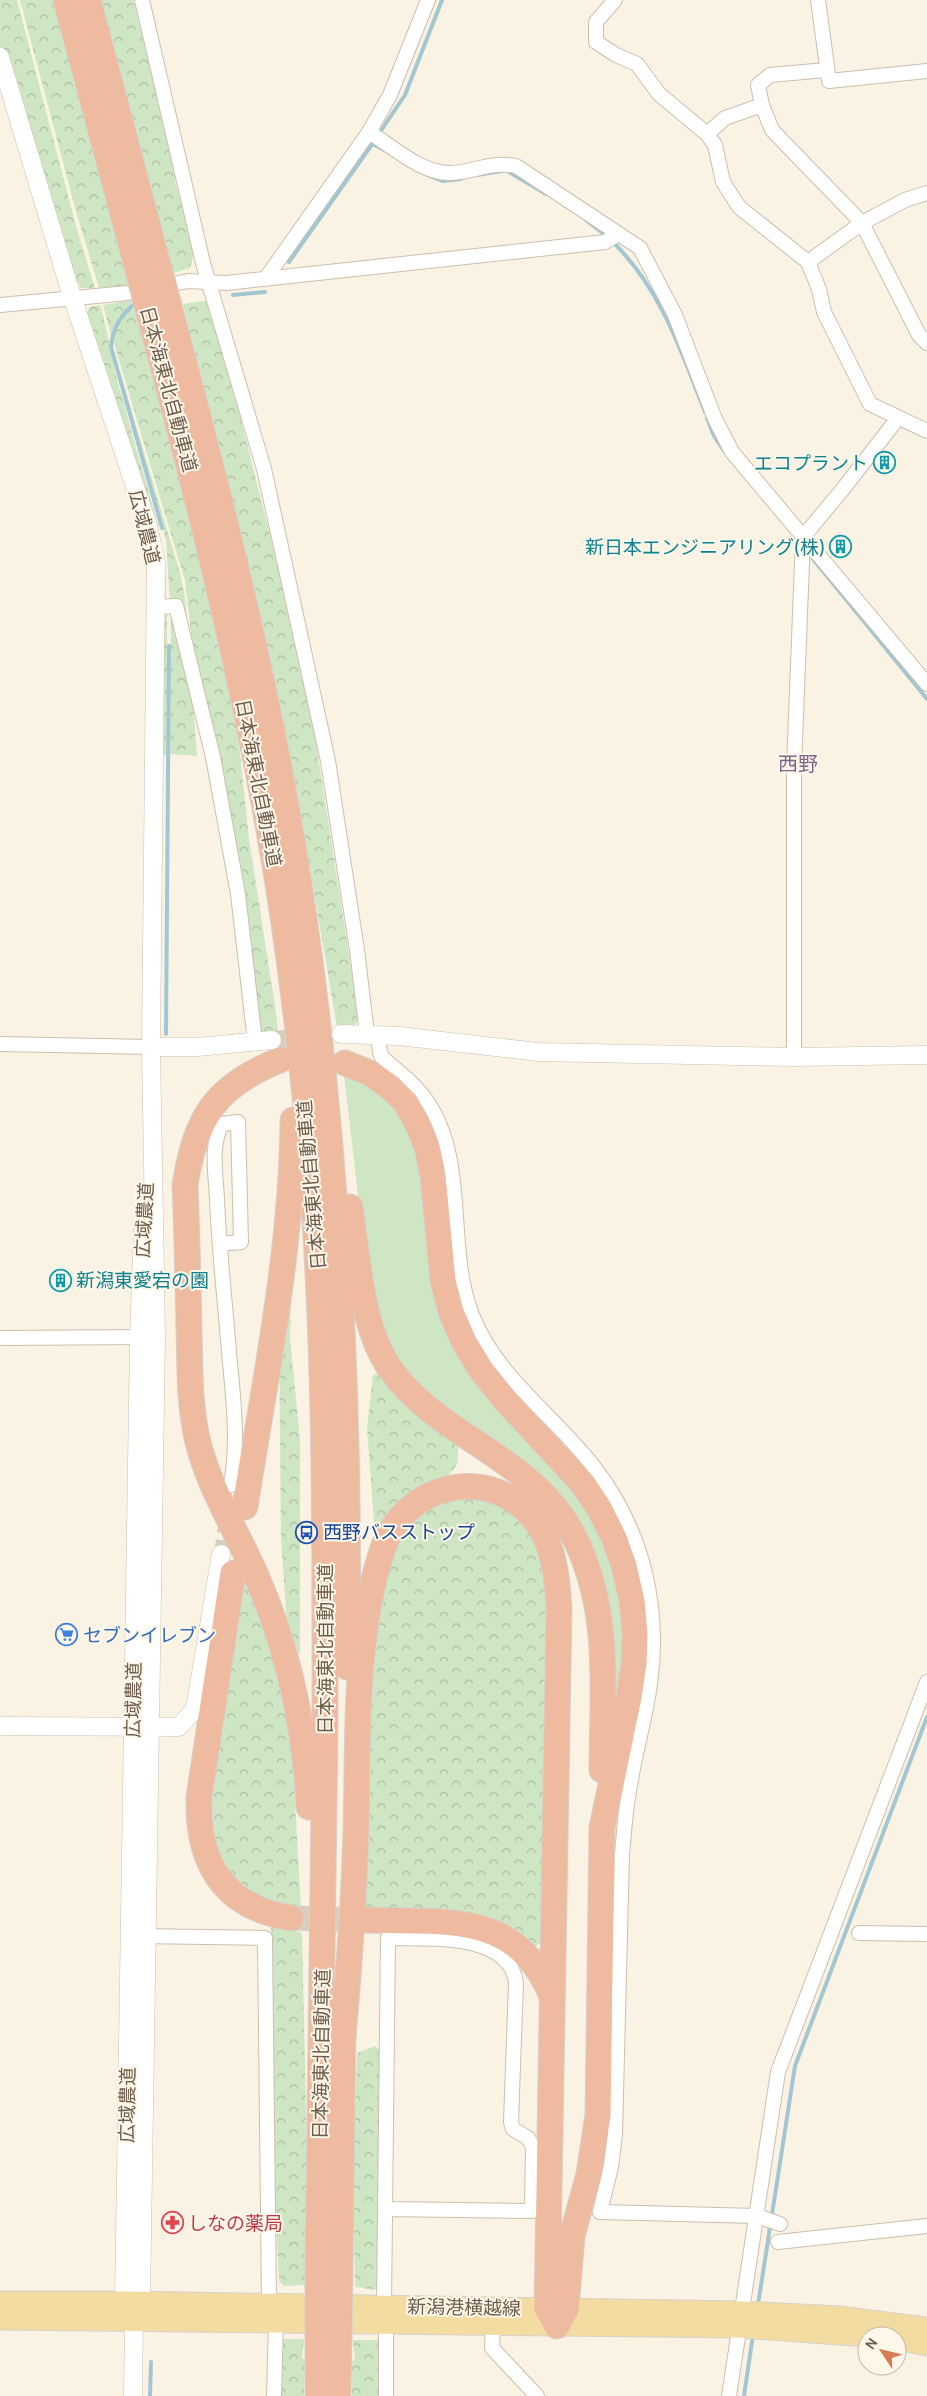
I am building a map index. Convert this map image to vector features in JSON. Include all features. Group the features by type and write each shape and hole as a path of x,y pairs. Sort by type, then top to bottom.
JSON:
{"highway":[{"name":"日本海東北自動車道","path":"66,0 138,230 167,337 261,786 288,956 311,1160 322,1354 332,2040"},
{"name":"日本海東北自動車道","path":"88,0 138,230"},
{"name":"日本海東北自動車道","path":"167,337 214,475 268,711 288,816 308,948 332,1158 344,1358 347,1620 332,2040 329,2271 329,2337 338,2396"},
{"path":"245,1507 282,1269 292,1156 293,1108 267,875 261,786"},
{"path":"308,948 368,1319 380,1351 391,1370 413,1395 534,1484 560,1514 579,1545 591,1576 598,1605 603,1638 598,2115 589,2174 572,2236 557,2314"},
{"path":"269,1047 244,1077 219,1098 206,1115 198,1130 189,1159 186,1186 190,1376 197,1438 207,1470 269,1605 289,1668 299,1712 308,1780 332,2040"},
{"path":"345,1063 370,1073 391,1088 406,1103 427,1147 432,1177 442,1282 464,1342 481,1370 505,1400 583,1484 599,1508 614,1538 624,1566 632,1601 635,1634 634,1662 629,1697 602,1828"},
{"path":"332,2040 354,1909 360,1671 376,1573 387,1539 399,1519 424,1497 433,1492 452,1487 473,1485 496,1490 516,1501 533,1517 544,1534 552,1556 557,1580 559,1608 553,1998 557,2314"},
{"path":"227,1563 199,1797 198,1820 201,1839 212,1870 235,1896 264,1912 291,1918"},
{"path":"368,1920 457,1924 496,1933 522,1950 532,1960 553,1998"},
{"name":"日本海東北自動車道","path":"318,2396 329,2337"}],"main road":[{"name":"新潟港横越線","path":"0,2302 272,2313 385,2315 557,2314 741,2320 839,2317 927,2328"},
{"name":"新潟港横越線","path":"0,2319 133,2308"},
{"name":"新潟港横越線","path":"385,2315 493,2325 557,2314"},
{"name":"新潟港横越線","path":"741,2320 857,2335"},
{"path":"907,2341 927,2344"}],"street":[{"path":"142,0 203,263 210,281 264,469 328,762 372,1034 382,1057 410,1079 421,1092 430,1105 444,1136 452,1174 457,1249 462,1282 476,1323 504,1370 588,1460 613,1495 629,1522 648,1583 652,1615 652,1659 650,1683 625,1813 622,1855 615,2134 611,2167 600,2212 757,2216 780,2224"},
{"path":"266,278 370,132 390,95 428,0"},
{"path":"615,0 596,22 596,42 616,55 637,64 659,94 707,134 715,146 723,182 739,206 808,262 819,289 824,312 870,404 927,432"},
{"path":"818,0 829,81 927,71"},
{"name":"広域農道","path":"0,57 73,298 148,526 156,563 147,1337 151,1728 148,1936 133,2308"},
{"path":"826,70 770,75 758,85 762,105 772,130 862,223 919,335 927,343"},
{"path":"707,134 725,118 762,105"},
{"path":"370,132 420,164 437,172 452,173 501,163 516,166 640,248 675,315 715,419 732,452 927,684"},
{"path":"808,262 862,223 905,200 927,193"},
{"path":"0,305 128,293 188,281 226,283 605,242 618,234"},
{"path":"794,1056 794,767 803,537 844,489 898,418"},
{"path":"0,1044 269,1047 212,758 176,606 154,607"},
{"path":"341,1034 372,1034 538,1052 794,1056 927,1055"},
{"path":"220,1244 242,1242 238,1122 222,1124 215,1145 220,1244 235,1415 235,1452 231,1485"},
{"path":"0,1338 147,1337"},
{"name":"広域農道","path":"133,2396 130,1936 132,1728 147,1337"},
{"path":"0,1726 179,1727 195,1709 227,1563"},
{"path":"729,2396 778,2072 927,1682"},
{"path":"859,1933 927,1934"},
{"path":"130,1936 265,1938 274,2396"},
{"path":"385,2209 532,2211 533,2147 528,2138 513,2129 511,2122 516,1983 514,1970 494,1951 471,1943 440,1939 388,1938 385,2209 386,2396"},
{"path":"778,2242 927,2226"},
{"path":"493,2325 492,2348 537,2396"}],"green space":[{"path":"0,0 17,0 77,230 95,288 81,288 72,271 0,44"},
{"path":"20,0 55,0 77,93 130,285 99,288 75,208"},
{"path":"100,0 133,0 177,171 175,181 194,253 190,268 174,273"},
{"path":"134,300 134,305 122,313 116,320 111,335 103,305"},
{"path":"211,300 285,595 314,730 359,1019 351,1029 337,1027 295,782 262,623 183,304"},
{"path":"100,305 118,383 160,535 165,567 166,603 164,602 155,523 86,314 90,307"},
{"path":"135,308 171,446 228,683 239,744 249,839 276,1013 278,1032 267,1035 258,1029 194,659 185,581 113,340 115,330 122,316"},
{"path":"114,352 180,573 185,597 188,633 170,602 166,540"},
{"path":"167,611 167,755 162,755 163,613"},
{"path":"171,613 192,690 197,756 170,754"},
{"path":"344,1075 365,1081 384,1095 407,1122 421,1168 428,1258 443,1318 598,1517 629,1616 613,1727 575,1524 419,1393 391,1358 377,1315 359,1204"},
{"path":"291,1292 290,1339 300,1439 300,1654 292,1653 288,1639 281,1539 279,1338"},
{"path":"387,1373 458,1440 458,1463 447,1478 428,1484 413,1495 387,1524 374,1522 367,1428 373,1375"},
{"path":"446,1498 494,1498 535,1534 547,1571 546,1937 535,1947 524,1937 365,1912 366,1768 377,1606 400,1534 423,1510"},
{"path":"245,1569 282,1682 290,1733 301,1908 271,1903 243,1891 221,1864 205,1802"},
{"path":"271,1923 302,1933 306,2109 306,2285 284,2286 279,2281 271,2122"},
{"path":"375,2046 384,2054 380,2259 376,2290 355,2287 353,2196 357,2053"},
{"path":"281,2339 304,2339 302,2358 305,2360 304,2396 280,2396"},
{"path":"353,2340 378,2340 378,2396 352,2396 352,2361 355,2360"}],"waterway":[{"path":"378,135 405,95 442,0"},
{"path":"289,262 373,143"},
{"path":"373,144 384,150"},
{"path":"477,175 502,171"},
{"path":"509,172 546,194"},
{"path":"425,174 442,181 461,179"},
{"path":"587,221 608,237"},
{"path":"613,242 645,280 657,301 678,343 705,412"},
{"path":"233,295 265,292"},
{"path":"132,306 117,324 111,347 162,528"},
{"path":"707,418 714,436 725,452"},
{"path":"813,559 927,699"},
{"path":"166,1034 169,646"},
{"path":"758,2305 795,2066 927,1717"},
{"path":"744,2396 753,2335"},
{"path":"150,2396 151,2362"}],"tunnel":[{"path":"272,1040 310,1037"},
{"path":"221,1554 231,1485"},
{"path":"291,1918 368,1920"}],"place":[{"name":"エコプラント","path":"884,463"},
{"name":"新日本エンジニアリング(株)","path":"841,547"},
{"name":"新潟東愛宕の園","path":"60,1280"},
{"name":"西野バスストップ","path":"307,1532"},
{"name":"セブンイレブン","path":"67,1635"},
{"name":"しなの薬局","path":"172,2223"}],"district":[{"name":"西野","path":"798,764"}]}
